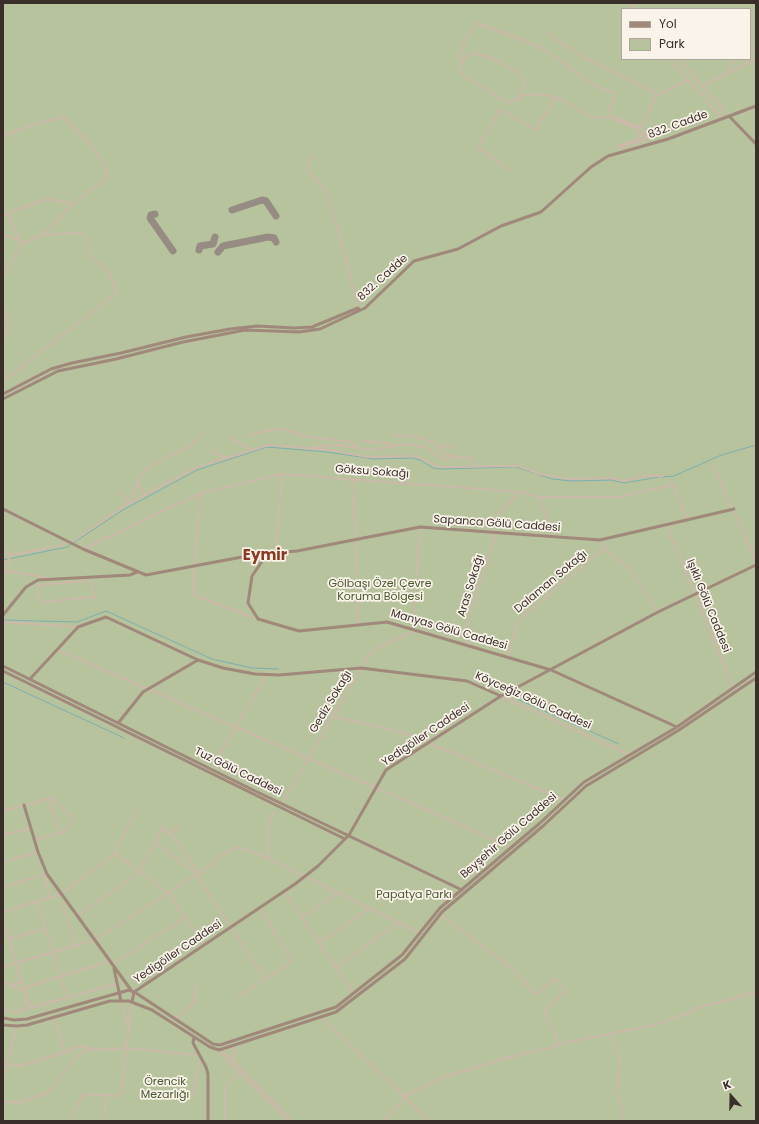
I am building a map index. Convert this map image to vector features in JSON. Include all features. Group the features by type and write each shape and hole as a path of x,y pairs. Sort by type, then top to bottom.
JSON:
{"street":[{"path":"463,60 458,57 464,46 464,41 477,23 510,34 542,48 594,85 614,93 615,98 608,114"},
{"path":"547,33 585,58 658,95"},
{"path":"516,100 524,85 524,80 521,75 499,61 475,53 471,52 463,60 460,66 462,74 504,101 510,102 516,100 529,95 542,94 560,98 593,118 614,117 641,128 646,138"},
{"path":"703,86 756,59"},
{"path":"671,60 722,118"},
{"path":"680,60 729,116 756,144"},
{"path":"730,72 729,64 735,60"},
{"path":"641,128 658,95 688,80"},
{"path":"509,170 478,148 497,112 501,110 535,130 556,98"},
{"name":"832. Cadde","path":"3,399 52,373 183,342 237,331 314,331 368,305 414,261 458,249 501,226 541,212 596,162 617,150 660,142 756,106"},
{"path":"3,136 32,125 64,117 94,149 104,164 108,177 73,204 42,235"},
{"path":"610,117 638,130 641,139 646,138"},
{"path":"617,150 652,136 656,131"},
{"path":"640,136 643,134 646,138"},
{"path":"617,150 620,145 638,140 640,136"},
{"path":"311,156 307,170 326,190 338,228 358,308"},
{"path":"3,217 44,200 56,200 73,204"},
{"path":"8,214 21,244"},
{"path":"3,279 21,244 42,235 83,232 91,257 108,271 117,293 3,381"},
{"path":"3,234 18,240"},
{"path":"3,303 8,321 3,346"},
{"name":"832. Cadde","path":"3,394 51,369 186,337 238,328 312,327 344,316 358,308"},
{"path":"102,357 103,362"},
{"path":"247,436 268,430 284,429 303,436 351,442 359,448"},
{"path":"129,503 146,468 166,457 188,448 203,434"},
{"path":"393,435 422,438 435,444 444,454 453,457 472,458 475,462 474,465"},
{"path":"229,438 252,450"},
{"path":"362,440 369,442 384,442 395,445"},
{"path":"70,543 129,503 204,464 274,445 329,450 368,457 417,456 439,467 474,465 518,466 539,474 576,480 613,478 624,481 644,476 663,476"},
{"path":"306,449 338,445 369,450 395,445 422,446 428,448 441,458 450,459 453,457"},
{"path":"440,450 440,446 443,445 452,447"},
{"path":"211,451 227,458"},
{"path":"713,466 734,509 756,560"},
{"path":"276,553 282,474"},
{"name":"Göksu Sokağı","path":"83,549 201,493 282,474 353,478 519,492 539,497 618,497 672,485"},
{"path":"353,478 358,624"},
{"path":"671,481 688,520"},
{"path":"137,484 146,495"},
{"path":"120,491 129,503"},
{"path":"492,532 495,518 519,492"},
{"path":"201,493 194,566 195,596 251,617"},
{"path":"539,497 556,537"},
{"path":"3,509 65,541 137,572"},
{"name":"Sapanca Gölü Caddesi","path":"3,615 30,584 38,580 48,578 130,575 137,572 146,575 258,554 297,551 356,538 420,527 600,540 734,509"},
{"name":"Işıklı Gölü Caddesi","path":"666,525 735,692"},
{"path":"414,630 420,527"},
{"name":"Aras Sokağı","path":"467,644 466,627 496,533"},
{"path":"600,540 605,547 628,568 658,612"},
{"path":"3,562 9,558 63,544 65,541"},
{"name":"Dalaman Sokağı","path":"508,656 516,622 605,547"},
{"path":"5,551 9,558 11,572"},
{"name":"Manyas Gölü Caddesi","path":"276,553 263,560 252,576 248,604 256,618 299,631 385,621 508,656 551,670 678,728"},
{"path":"258,554 263,560"},
{"name":"Yedigöller Caddesi","path":"132,991 232,927 304,878 349,835 386,770 502,696 658,612 756,565"},
{"path":"3,574 11,572 48,578"},
{"path":"89,577 96,602"},
{"path":"63,578 63,583"},
{"path":"86,582 38,585 39,599 42,602 92,597"},
{"name":"Köyceğiz Gölü Caddesi","path":"30,679 78,627 106,617 198,660 223,668 266,676 361,668 467,680 628,758"},
{"path":"3,622 78,627"},
{"name":"Gediz Sokağı","path":"280,808 368,656 376,648 414,630"},
{"path":"58,650 236,726 511,848"},
{"path":"117,726 140,694 198,660"},
{"name":"Tuz Gölü Caddesi","path":"3,666 120,722 282,804 461,889 464,892"},
{"name":"Tuz Gölü Caddesi","path":"3,670 344,839"},
{"name":"Beyşehir Gölü Caddesi","path":"219,1045 332,1009 402,955 438,911 461,889 511,848 584,782 635,755 678,728 756,672"},
{"path":"211,769 266,676"},
{"path":"678,728 756,678"},
{"path":"332,716 403,732 565,800"},
{"path":"3,1025 17,1026 105,1003 120,1001 132,1002 152,1010 213,1049 220,1050 334,1013 343,1008 405,959 440,914 543,826 586,786 628,758"},
{"path":"3,811 51,798"},
{"path":"51,798 50,805 60,833"},
{"path":"34,840 66,830 74,818 51,798"},
{"path":"24,805 46,875 50,897"},
{"path":"3,912 62,894 116,854 116,849 137,810"},
{"path":"268,858 269,824 271,815 275,812"},
{"path":"161,824 163,828 170,833 198,874 265,979"},
{"path":"170,833 179,826"},
{"path":"3,835 31,828"},
{"path":"77,916 139,871 163,828"},
{"path":"155,843 198,874"},
{"path":"3,967 76,947 95,940 198,874 223,854 239,847 268,858 304,878 419,934 425,934"},
{"path":"3,862 38,852"},
{"path":"116,854 168,892 204,945"},
{"path":"3,887 46,875"},
{"path":"46,875 62,894 132,991 201,1036 219,1045 220,1050 224,1054 225,1053 290,1117 288,1121"},
{"path":"284,892 353,994"},
{"path":"302,918 337,893"},
{"path":"65,900 63,905 76,947"},
{"path":"37,902 52,954 67,997"},
{"path":"238,997 287,965 291,959 260,908"},
{"path":"319,943 369,909"},
{"path":"440,914 517,973 534,993 538,993 554,978 566,988 565,992 545,1010 558,1043 556,1046"},
{"path":"24,988 60,976 112,964 185,918"},
{"path":"3,919 26,999 31,1008"},
{"path":"336,968 398,923"},
{"path":"8,939 45,929"},
{"path":"419,934 421,938"},
{"path":"112,964 120,1001 128,1026"},
{"path":"3,981 25,992"},
{"path":"13,985 22,982"},
{"path":"3,1008 14,1012 117,984"},
{"path":"175,1019 192,1005 195,998 195,985"},
{"path":"3,1018 14,1020 27,1019 113,993 132,991"},
{"path":"68,1121 84,1094 117,1096 121,1094 132,991"},
{"path":"384,1121 410,1093 446,1076 506,1058 611,1033 655,1025 699,1007 756,992"},
{"path":"22,1010 26,999"},
{"path":"332,1009 334,1013"},
{"path":"320,1012 329,1026 430,1121"},
{"path":"54,1017 65,1052"},
{"path":"3,1082 17,1026"},
{"path":"189,1034 192,1030"},
{"path":"611,1033 620,1060 617,1096 625,1112 620,1121"},
{"path":"199,1040 201,1036"},
{"path":"194,1037 192,1043 208,1074 208,1121"},
{"path":"3,1064 32,1063 82,1046 88,1049 127,1048 200,1056"},
{"path":"233,1061 235,1046"},
{"path":"3,1102 21,1102 49,1092 76,1057 88,1049"},
{"path":"224,1054 222,1055 288,1121"},
{"path":"192,1096 200,1056"},
{"path":"225,1121 225,1089 230,1081 243,1071"},
{"path":"104,1121 106,1095"}],"green space":[{"name":"Gölbaşı Özel Çevre Koruma Bölgesi","path":"3,3 756,3 756,1121 3,1121"}],"waterway":[{"path":"662,477 674,476 719,456 756,445"},
{"path":"3,560 67,547 123,510 197,470 267,447 327,452 374,459 412,458 420,460 433,468 441,469 516,467 552,479 573,481 611,480 624,483 659,477"},
{"path":"3,620 77,622 106,611 212,659 252,668 278,669"},
{"path":"3,682 124,738"},
{"path":"515,694 517,699 619,744"}],"taxiway":[{"path":"232,210 262,200 266,201 276,216"},
{"path":"155,214 151,215 150,218 173,251"},
{"path":"199,250 200,246 213,244 215,237"},
{"path":"218,252 223,246 268,237 274,238 276,242"}],"district":[{"name":"Eymir","path":"265,556"}],"park label":[{"name":"Papatya Parkı","path":"414,895"},
{"name":"Örencik Mezarlığı","path":"165,1088"}]}
